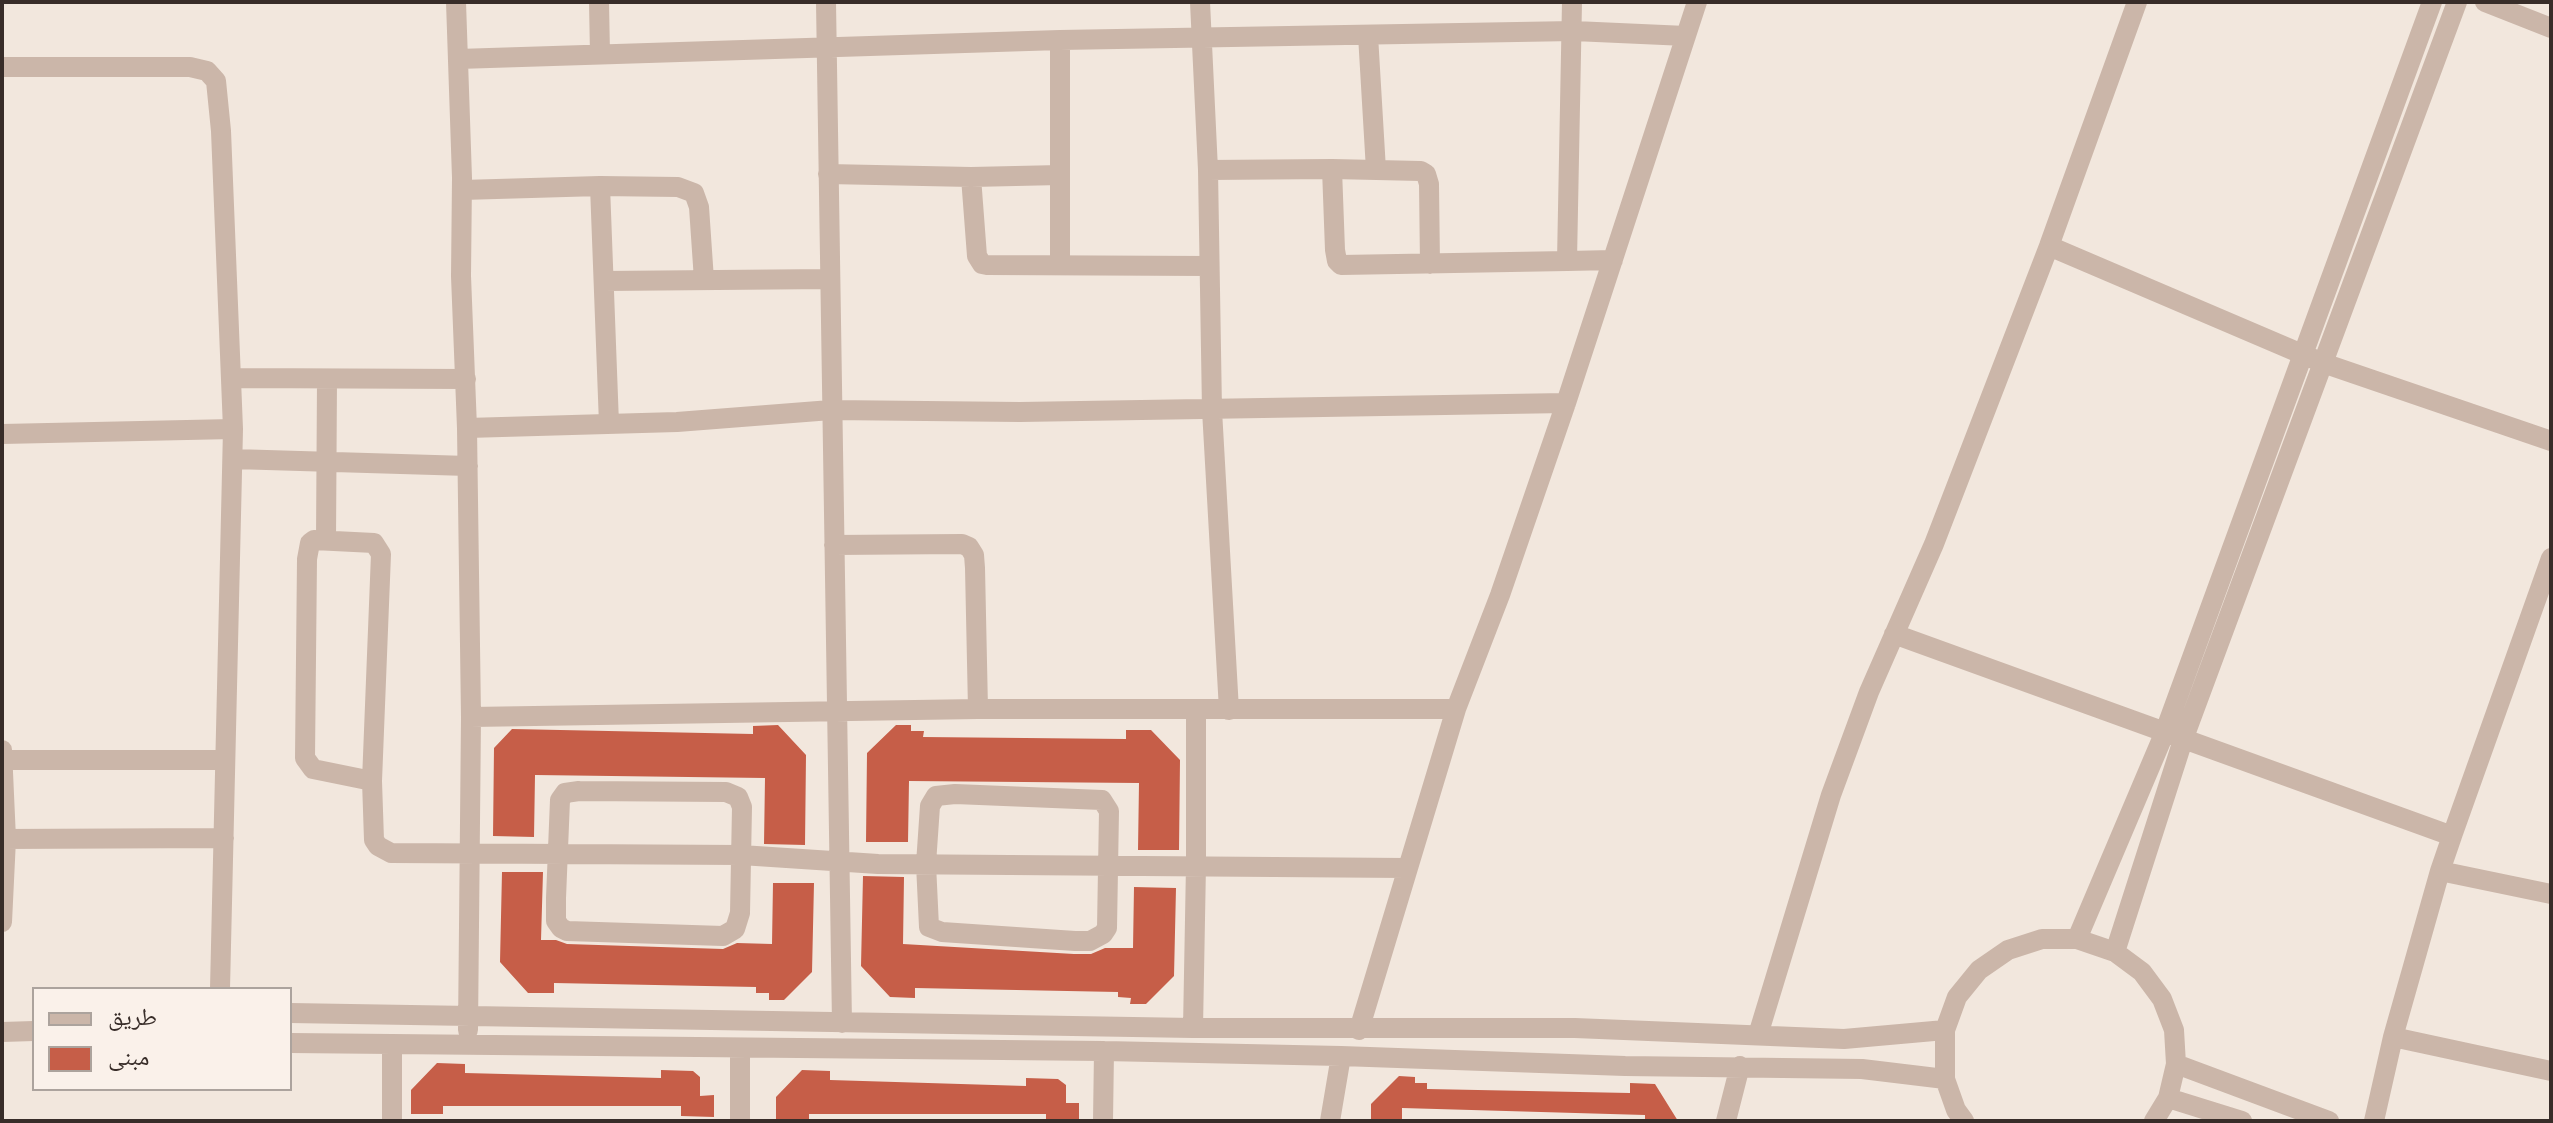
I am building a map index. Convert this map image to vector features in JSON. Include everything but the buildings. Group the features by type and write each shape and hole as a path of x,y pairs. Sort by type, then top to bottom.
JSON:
{"street":[{"path":"456,2 471,717 469,1016 466,1045"},
{"path":"599,2 600,54"},
{"path":"826,2 842,1023"},
{"path":"1200,2 1208,170 1212,410 1229,710"},
{"path":"1567,261 1574,31 1572,2"},
{"path":"1359,1030 1456,709 1500,595 1566,403 1697,2"},
{"path":"1758,1035 1831,795 1869,692 1934,544 2049,246 2137,2"},
{"path":"2115,952 2174,737 2304,354 2432,2"},
{"path":"2077,939 2174,737 2323,363 2457,2"},
{"path":"2485,2 2551,28"},
{"path":"458,59 1060,40 1574,31 1686,36"},
{"path":"1368,35 1376,170"},
{"path":"1060,40 1060,264"},
{"path":"2,67 190,67 207,71 216,81 233,378 220,987"},
{"path":"1332,169 1337,261 1347,266 1613,260"},
{"path":"1208,170 1421,171 1429,177 1430,264"},
{"path":"828,174 1060,175"},
{"path":"971,177 977,256 982,264 1209,266"},
{"path":"600,186 609,424"},
{"path":"462,190 678,187 694,193 699,207 704,280"},
{"path":"2049,246 2323,363 2551,441"},
{"path":"604,281 830,279"},
{"path":"233,378 466,379"},
{"path":"326,540 327,380"},
{"path":"467,428 677,422 831,410 1020,412 1566,403"},
{"path":"2,434 233,429"},
{"path":"233,459 468,466"},
{"path":"372,781 313,769 305,758 307,559 310,543 314,540 374,543 381,554 372,831 378,846 391,853 741,855 840,863 1406,868"},
{"path":"834,545 962,544 969,547 974,555 975,568 978,709"},
{"path":"2374,1121 2393,1037 2440,871 2551,558"},
{"path":"1894,634 2452,836"},
{"path":"471,717 978,709 1456,709"},
{"path":"1193,1028 1196,711"},
{"path":"2,750 2,922"},
{"path":"2,760 225,760"},
{"path":"565,793 734,794 742,807 741,855 738,923 735,929 723,936 564,930 556,921 560,800 565,793"},
{"path":"955,794 1102,800 1109,811 1107,865 1107,928 1098,938 1075,941 935,932 928,924 926,864 932,800 936,796 955,794"},
{"path":"4,839 224,838"},
{"path":"2440,871 2551,894"},
{"path":"1964,1121 1956,1110 1945,1079 1945,1030 1957,997 1979,970 2008,950 2042,939 2077,939 2115,952 2142,972 2162,999 2174,1030 2176,1064 2168,1098 2154,1121"},
{"path":"292,1013 1359,1030 1575,1028 1844,1039 1945,1030"},
{"path":"800,1022 800,1048"},
{"path":"2,1032 32,1031"},
{"path":"2393,1037 2551,1071"},
{"path":"292,1043 1341,1056 1625,1066 1862,1069 1945,1079"},
{"path":"392,1045 392,1121"},
{"path":"740,1048 740,1121"},
{"path":"1103,1121 1104,1051"},
{"path":"1330,1121 1341,1056"},
{"path":"2176,1064 2326,1121"},
{"path":"1726,1121 1740,1066"},
{"path":"2168,1098 2242,1121"}]}
